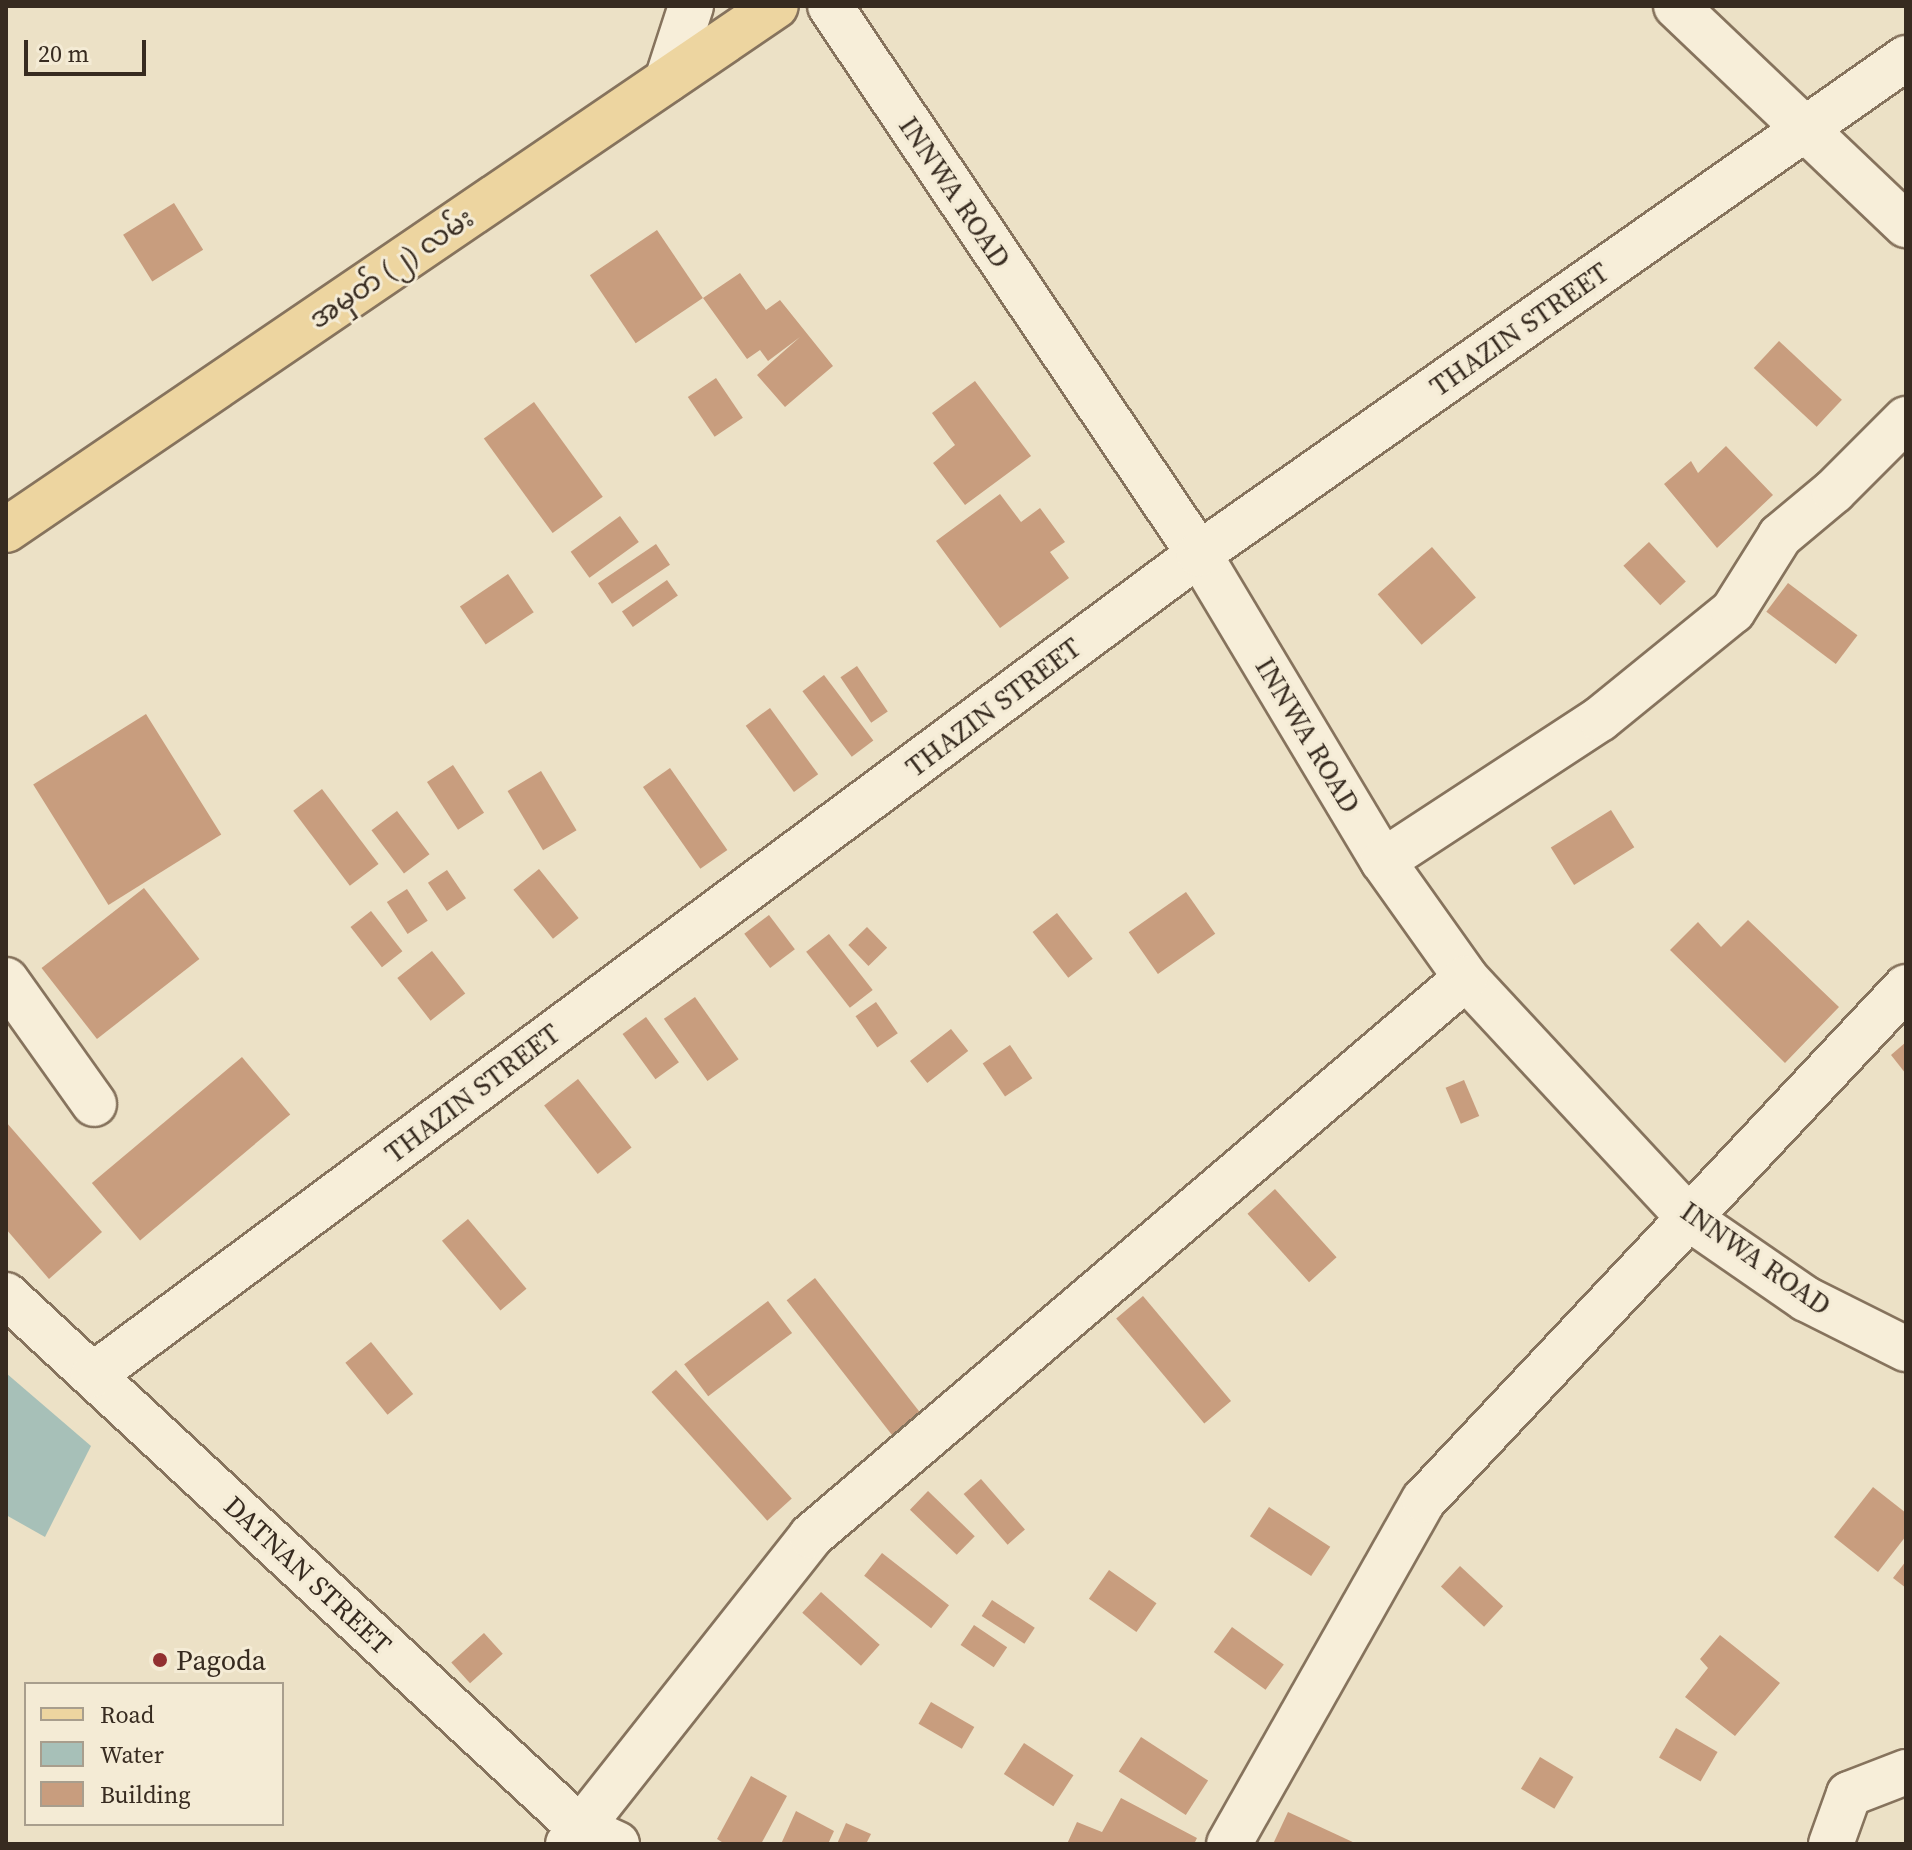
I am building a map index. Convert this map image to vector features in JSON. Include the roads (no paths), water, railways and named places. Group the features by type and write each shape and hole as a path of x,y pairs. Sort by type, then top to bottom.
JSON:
{"main road":[{"name":"အမှတ် (၂) လမ်း","path":"6,530 776,6"}],"street":[{"path":"667,80 691,6"},
{"name":"INNWA ROAD","path":"830,6 1199,554 1383,861 1466,978 1690,1219 1806,1299 1906,1349"},
{"path":"1676,6 1906,225"},
{"name":"THAZIN STREET","path":"93,1375 1199,554 1906,58"},
{"path":"1383,861 1600,719 1733,611 1780,536 1834,491 1906,419"},
{"path":"573,1835 811,1536 1466,978"},
{"path":"6,980 94,1104"},
{"path":"1229,1844 1424,1500 1906,987"},
{"name":"DATNAN STREET","path":"6,1295 573,1835 617,1844"},
{"path":"1831,1844 1849,1794 1906,1772"}],"water":[{"path":"6,1373 91,1446 45,1537 6,1515"}],"place":[{"name":"Pagoda","path":"160,1660"}]}
